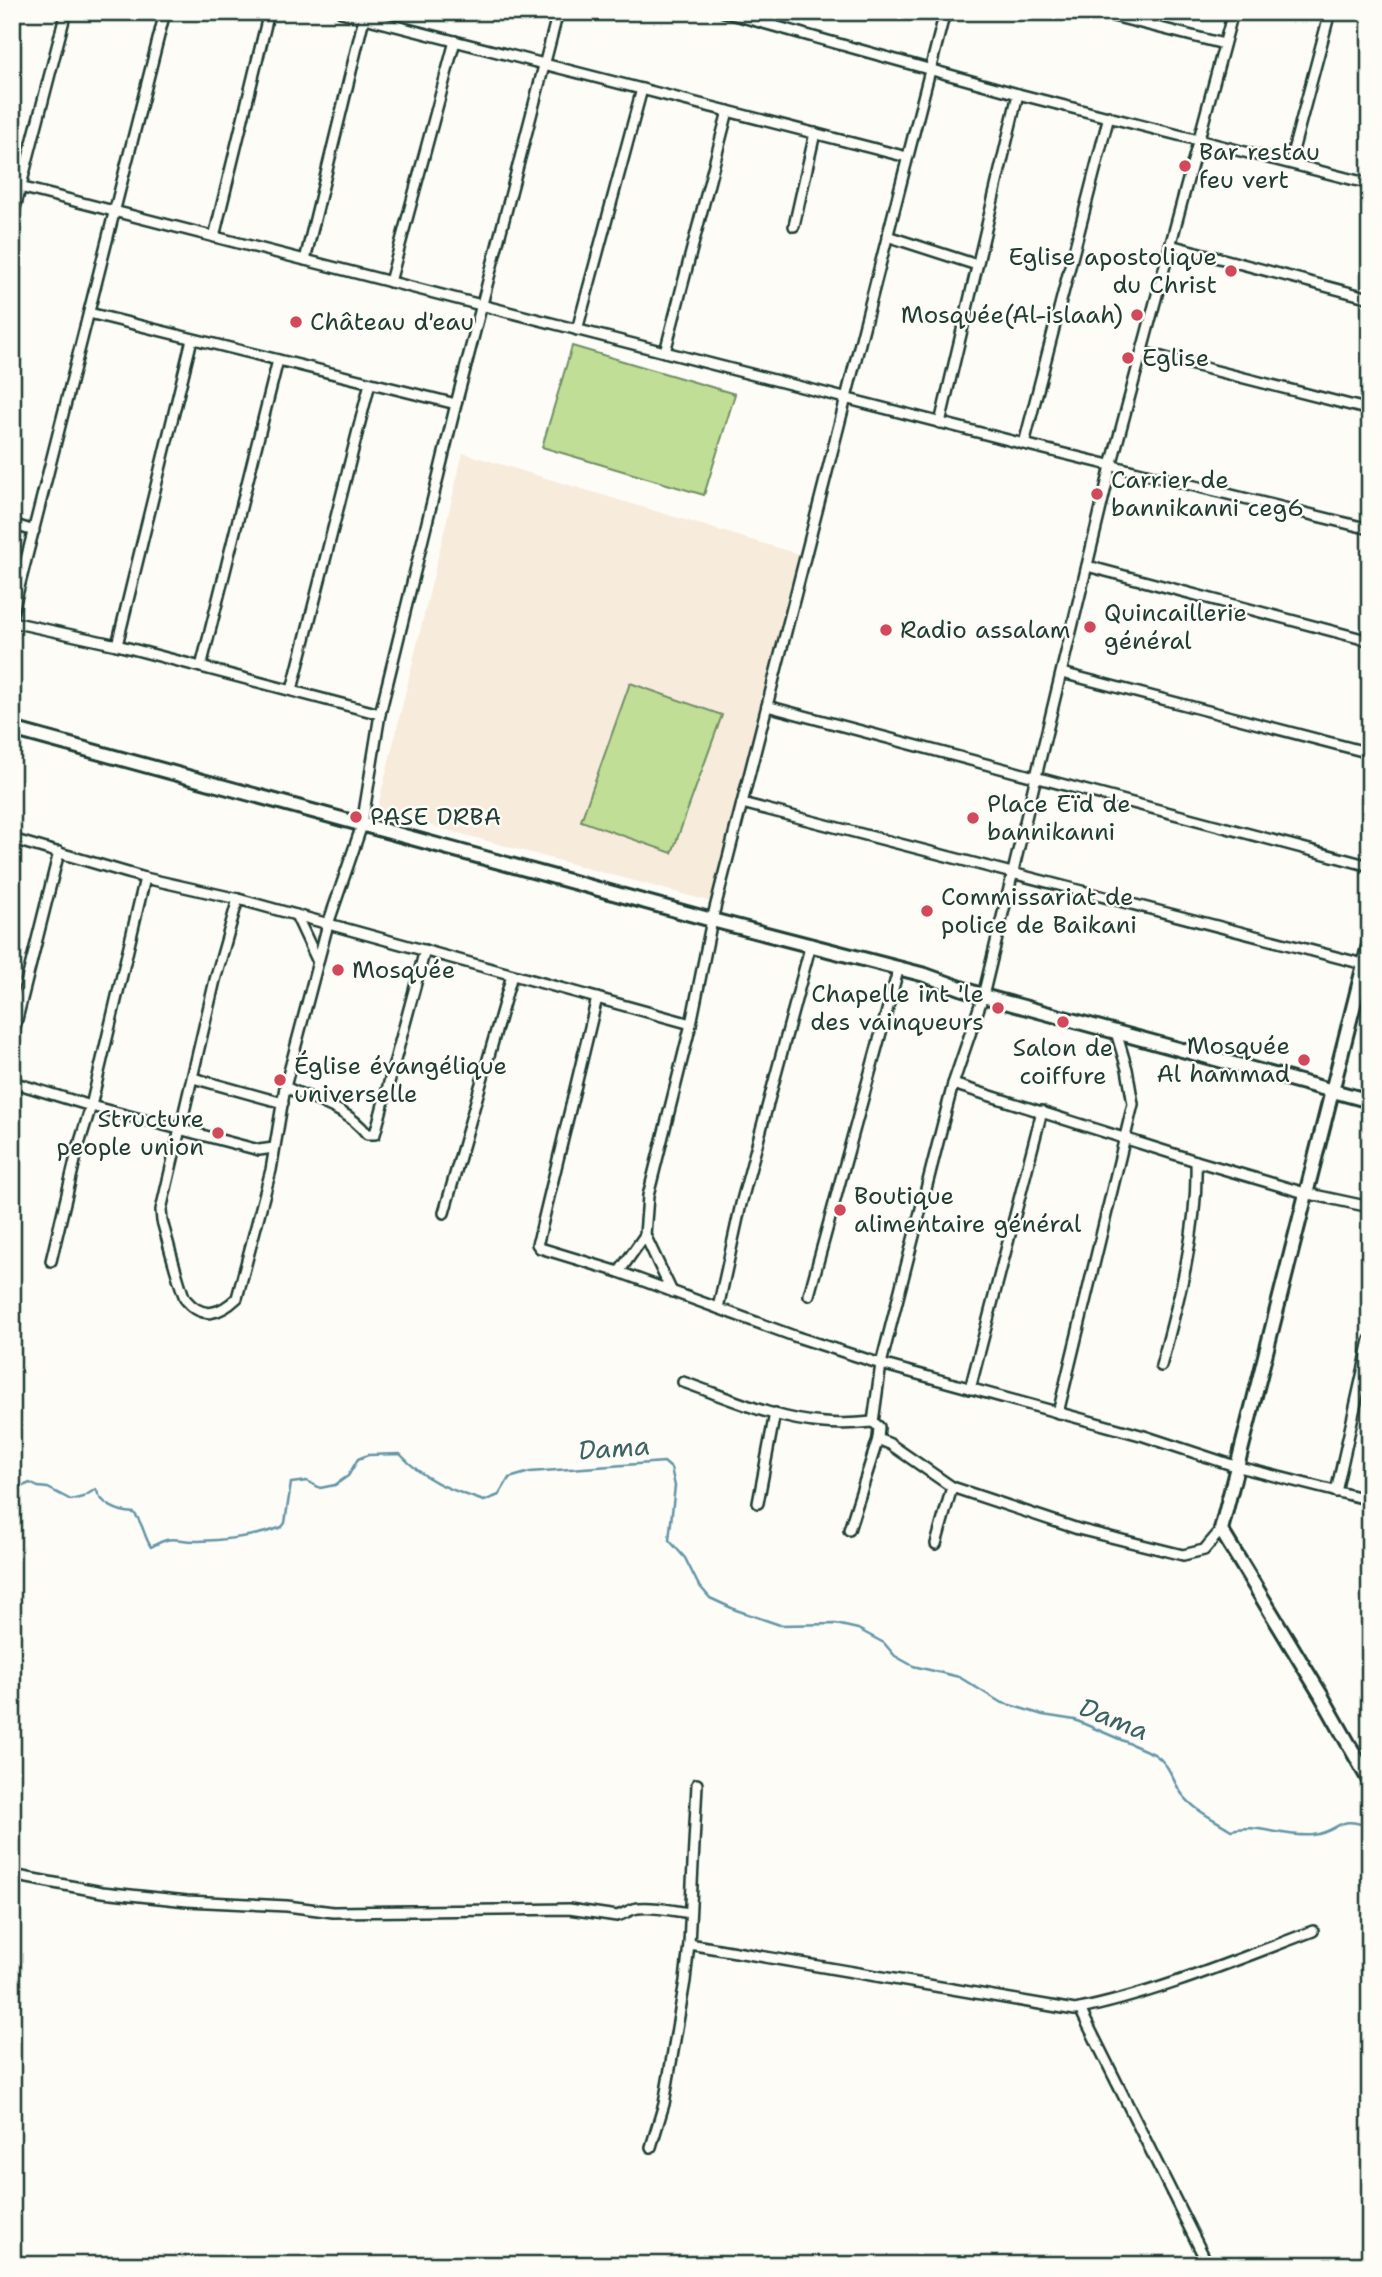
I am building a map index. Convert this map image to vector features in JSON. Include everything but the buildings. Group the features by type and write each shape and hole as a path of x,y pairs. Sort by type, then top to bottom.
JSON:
{"street":[{"path":"12,220 16,186 66,12"},
{"path":"12,615 165,12"},
{"path":"214,237 269,12"},
{"path":"341,12 907,157"},
{"path":"238,899 215,980 161,1210 184,1298 201,1312 213,1313 225,1309 237,1298 274,1148 285,1087 328,923 362,825 380,714 456,404 558,12"},
{"path":"724,12 1018,94 1370,184"},
{"path":"672,1292 645,1235 648,1196 691,1024 712,920 945,12"},
{"path":"1097,12 1224,44"},
{"path":"873,1422 881,1364 953,1084 983,996 1111,466 1233,12"},
{"path":"1290,162 1330,12"},
{"path":"304,260 364,18"},
{"path":"390,282 455,41"},
{"path":"577,330 642,89"},
{"path":"940,423 1018,94"},
{"path":"665,352 727,111"},
{"path":"1024,444 1109,116"},
{"path":"794,226 815,133"},
{"path":"16,186 940,423 1370,528"},
{"path":"887,236 977,265"},
{"path":"1170,245 1370,298"},
{"path":"89,313 456,404"},
{"path":"117,645 192,339"},
{"path":"1142,352 1370,410"},
{"path":"201,667 278,360"},
{"path":"292,690 370,383"},
{"path":"12,524 34,531"},
{"path":"1087,566 1370,642"},
{"path":"12,622 117,645 380,714"},
{"path":"1062,673 1370,753"},
{"path":"767,706 1370,866"},
{"path":"12,729 712,920 899,968 983,996 1370,1101"},
{"path":"742,803 1367,965"},
{"path":"12,839 145,878 328,923 691,1024"},
{"path":"12,1039 59,852"},
{"path":"51,1261 145,878"},
{"path":"296,915 318,962"},
{"path":"877,1438 890,1444 951,1487 1078,1529 1183,1555 1205,1550 1221,1530 1305,1193 1367,965 1370,941"},
{"path":"718,1308 741,1204 811,944"},
{"path":"285,1087 340,1110 357,1121 367,1133 375,1134 425,950"},
{"path":"810,1295 899,968"},
{"path":"444,1213 512,975"},
{"path":"597,998 537,1244 540,1248 619,1272 794,1336 881,1364 1144,1436 1236,1466 1370,1500"},
{"path":"1058,1413 1133,1104 1127,1069 1116,1032"},
{"path":"193,1078 283,1103"},
{"path":"12,1082 258,1150 274,1148"},
{"path":"953,1084 1196,1161 1305,1193 1370,1207"},
{"path":"970,1389 1042,1111"},
{"path":"1161,1366 1175,1315 1195,1208 1196,1161"},
{"path":"619,1272 645,1235"},
{"path":"1336,1492 1370,1340"},
{"path":"683,1382 775,1413 821,1423 849,1425 873,1422 879,1427 849,1530"},
{"path":"758,1503 775,1413"},
{"path":"936,1544 951,1487"},
{"path":"1221,1530 1321,1695 1370,1782"},
{"path":"651,2147 664,2104 689,1944 697,1784"},
{"path":"12,1875 102,1892 187,1901 298,1906 333,1912 569,1909 617,1916 635,1908 645,1908 691,1913"},
{"path":"689,1944 1045,2007 1080,2009 1106,2004 1313,1931"},
{"path":"1080,2009 1208,2265"}],"shaded area":[{"path":"463,453 801,555 712,902 377,811"}],"green space":[{"path":"572,346 735,394 704,495 542,447"},
{"path":"630,683 722,715 672,853 581,821"}],"waterway":[{"name":"Dama","path":"12,1494 30,1483 48,1488 71,1500 96,1489 98,1495 111,1507 134,1513 151,1547 170,1539 231,1539 282,1527 285,1523 291,1483 307,1481 320,1488 335,1485 348,1476 358,1459 368,1455 400,1454 429,1478 484,1501 499,1495 509,1478 530,1472 664,1462 671,1468 675,1486 669,1540 685,1558 698,1584 710,1598 780,1625 836,1624 858,1629 884,1643 895,1656 913,1666 959,1677 1000,1702 1043,1715 1075,1720 1154,1754 1160,1758 1187,1800 1231,1830 1250,1828 1313,1835 1351,1822 1370,1827"}],"place":[{"name":"Bar restau feu vert","path":"1185,166"},
{"name":"Eglise apostolique du Christ","path":"1231,271"},
{"name":"Mosquée(Al-islaah)","path":"1137,315"},
{"name":"Château d'eau","path":"296,322"},
{"name":"Eglise","path":"1128,358"},
{"name":"Carrier de bannikanni ceg6","path":"1097,494"},
{"name":"Quincaillerie général","path":"1090,627"},
{"name":"Radio assalam","path":"886,630"},
{"name":"PASE DRBA","path":"356,817"},
{"name":"Place Eïd de bannikanni","path":"973,818"},
{"name":"Commissariat de police de Baikani","path":"927,911"},
{"name":"Mosquée","path":"338,970"},
{"name":"Chapelle int 'le des vainqueurs","path":"998,1008"},
{"name":"Salon de coiffure","path":"1063,1022"},
{"name":"Mosquée Al hammad","path":"1304,1060"},
{"name":"Église évangélique universelle","path":"280,1080"},
{"name":"Structure people union","path":"218,1133"},
{"name":"Boutique alimentaire général","path":"840,1210"}]}
